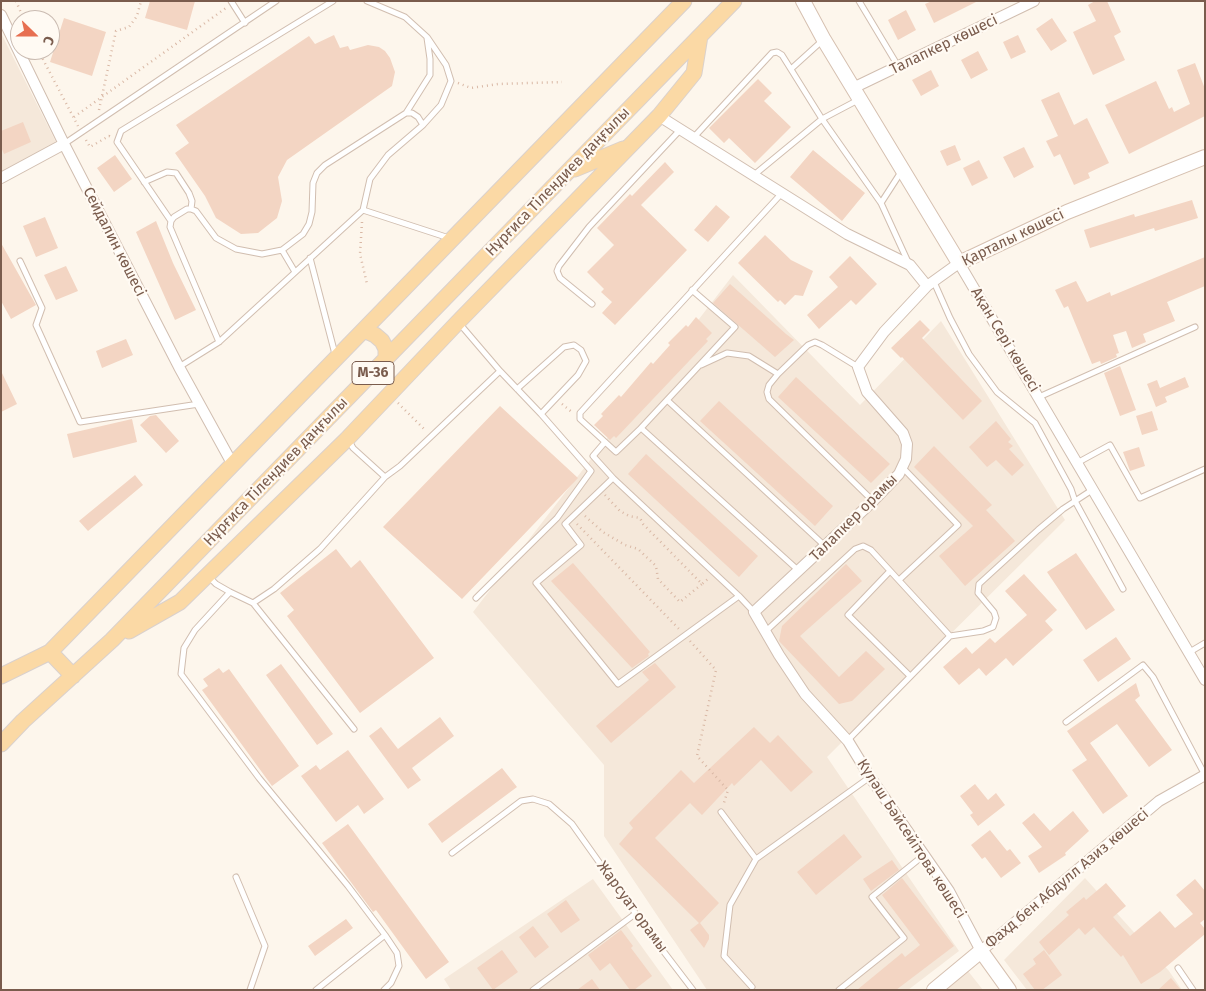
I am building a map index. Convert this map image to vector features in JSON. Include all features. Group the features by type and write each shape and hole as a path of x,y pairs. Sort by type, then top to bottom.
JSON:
{"main road":[{"name":"Нұрғиса Тілендиев даңғылы","path":"1,744 23,721 112,640 734,1"},
{"name":"M-36","path":"1,676 50,652 681,3"},
{"path":"112,640 180,602 347,439 659,116 694,73 700,36"},
{"path":"569,171 630,146"},
{"path":"364,330 382,341 386,348 386,359"},
{"path":"50,652 73,676"}],"street":[{"name":"Ақан Сері көшесі","path":"803,1 824,40 1039,397 1205,680"},
{"name":"Талапкер көшесі","path":"857,94 898,67 1034,1"},
{"name":"Сейдалин көшесі","path":"1,15 64,144 179,367 233,465"},
{"path":"659,116 847,234 910,265 931,284 884,332 858,367"},
{"path":"1,178 64,144"},
{"name":"Қарталы көшесі","path":"931,284 959,263 1067,212 1205,157"},
{"name":"Талапкер орамы","path":"754,612 873,501 899,474 906,459 907,444 903,433 867,392 858,367"},
{"path":"754,612 765,632"},
{"name":"Күләш Бәйсейітова көшесі","path":"765,632 806,694 848,741 870,777 949,891 981,951 1009,990"},
{"name":"Фахд бен Абдулл Азиз көшесі","path":"934,990 1159,801 1205,775"}],"lane":[{"path":"64,144 276,1"},
{"path":"171,221 117,142 121,131 333,1"},
{"path":"179,367 219,342 363,210 370,179 388,155 423,125 442,105 452,81 446,65 427,36 405,17 367,1"},
{"path":"860,1 898,67"},
{"path":"232,2 245,22"},
{"path":"219,342 170,227 171,221 187,209 192,209 196,211 216,238 236,249 262,254 282,250 303,234 309,224 312,212 313,183 317,173 325,165 406,113 430,75 427,36"},
{"path":"791,69 824,40"},
{"path":"694,137 772,53 777,52 782,55 822,119 881,203 910,265"},
{"path":"754,175 822,119 857,94"},
{"path":"406,113 412,113 418,117 423,125"},
{"path":"592,304 560,278 557,271 559,266 589,227 680,129"},
{"path":"881,203 903,170"},
{"path":"144,182 167,172 176,173 192,201 192,209"},
{"path":"692,290 735,328 616,452 580,418 580,414 692,290 783,193"},
{"path":"363,210 452,239"},
{"path":"282,250 295,272"},
{"path":"310,258 336,358"},
{"path":"20,261 42,308 36,325 80,422 199,404"},
{"path":"931,284 969,354 997,392 1035,424 1071,488 1075,502 1123,589"},
{"path":"458,322 591,471 557,518 476,598"},
{"path":"1039,397 1195,327"},
{"path":"858,367 815,342 808,345 778,374 769,385 767,392 769,399 873,501"},
{"path":"517,389 564,347 574,345 582,350 586,361 578,375 541,414"},
{"path":"699,366 727,353 749,356 778,374"},
{"path":"253,603 320,550 386,477 500,371"},
{"path":"667,400 825,546"},
{"path":"641,428 800,571"},
{"path":"347,439 353,448 386,477"},
{"path":"605,442 593,456 613,478 754,612"},
{"path":"1077,463 1110,445 1140,498 1205,469"},
{"path":"899,580 958,524 902,467"},
{"path":"613,478 565,524 581,544 536,583 618,684 739,596"},
{"path":"848,741 950,636 982,631 993,627 996,618 994,612 978,593 980,584 1038,530 1092,490"},
{"path":"765,632 855,549 863,546 871,550 950,636"},
{"path":"890,571 848,615 910,676"},
{"path":"207,575 216,584 253,603 354,729"},
{"path":"230,592 195,630 184,648 181,674 259,778 348,886 397,953 399,966 391,983 384,990"},
{"path":"1188,653 1205,643"},
{"path":"1066,722 1143,665 1153,677 1205,775"},
{"path":"752,989 724,956 730,905 756,859 870,777"},
{"name":"Жарсуат орамы","path":"452,853 521,801 533,799 549,804 572,824 693,990"},
{"path":"721,812 756,859"},
{"path":"839,990 904,938 872,897 924,855"},
{"path":"236,876 265,946 250,990"},
{"path":"533,990 636,914"},
{"path":"316,990 385,935"},
{"path":"1178,968 1193,990"}],"path":[{"path":"97,122 116,31 129,27 137,16 141,1"},
{"path":"74,118 232,2"},
{"path":"43,60 90,147 109,136 117,142"},
{"path":"452,81 471,88 498,84 562,82"},
{"path":"363,210 360,254 367,284"},
{"path":"557,399 580,418"},
{"path":"397,402 431,436"},
{"path":"600,491 620,510 629,516 640,518 643,524 702,584"},
{"path":"579,511 603,532 625,545 638,549 656,566 658,579 680,602 709,578"},
{"path":"572,518 716,670 697,756 728,790 721,812"}],"shaded area":[{"path":"1,33 10,51 10,60 15,60 58,146 1,183"},
{"path":"733,275 860,405 941,321 1065,520 827,757 959,951 908,990 707,990 604,836 604,765 473,612"},
{"path":"1085,878 1169,971 1182,990 1027,990 1004,960"},
{"path":"593,879 673,990 451,990 444,979"},
{"path":"968,971 983,990 945,990"}],"building":[{"path":"150,1 195,1 187,30 145,18"},
{"path":"932,1 978,1 934,23 925,4"},
{"path":"1095,1 1107,1 1121,32 1114,36 1125,60 1093,75 1073,32 1096,21 1088,5"},
{"path":"906,10 916,30 898,40 888,20"},
{"path":"64,18 106,32 92,76 50,62 51,60 60,60 60,31"},
{"path":"1052,18 1067,41 1051,51 1036,29"},
{"path":"334,35 340,48 348,46 350,50 368,45 379,47 385,51 390,58 395,72 392,86 287,160 278,177 282,201 277,218 258,233 241,234 216,218 205,196 175,153 189,143 176,125 309,36 315,44"},
{"path":"1018,35 1026,52 1011,59 1003,42"},
{"path":"978,51 988,70 971,79 961,60"},
{"path":"1195,63 1205,89 1205,116 1129,154 1105,105 1156,81 1169,109 1172,107 1174,112 1190,104 1177,70"},
{"path":"931,70 939,86 921,96 912,80"},
{"path":"758,79 772,93 764,101 791,127 755,163 729,138 724,143 709,128"},
{"path":"1059,92 1074,125 1087,118 1109,163 1088,173 1090,178 1074,185 1060,154 1054,157 1046,141 1058,136 1041,100"},
{"path":"23,122 31,142 4,154 1,147 1,131"},
{"path":"955,145 961,160 947,166 940,151"},
{"path":"1024,147 1034,167 1014,178 1003,157"},
{"path":"813,150 865,193 842,221 790,177"},
{"path":"115,155 132,179 114,192 97,168"},
{"path":"979,160 988,178 972,186 963,168"},
{"path":"665,162 674,172 641,205 687,250 615,325 602,313 612,302 601,292 604,289 587,272 614,245 597,228"},
{"path":"1192,200 1198,218 1155,231 1154,228 1090,248 1084,230 1134,214 1135,217"},
{"path":"716,205 730,217 708,242 694,230"},
{"path":"45,217 58,248 36,257 23,226"},
{"path":"156,221 173,263 196,310 175,320 136,232"},
{"path":"765,235 791,260 813,271 803,296 795,295 785,305 780,300 778,302 738,263"},
{"path":"1,243 36,305 11,319 1,301"},
{"path":"850,256 877,284 856,305 851,300 819,329 807,315 838,287 829,277"},
{"path":"1205,257 1205,286 1167,302 1175,321 1143,334 1146,342 1132,348 1126,331 1113,335 1119,353 1116,354 1117,357 1101,364 1100,361 1092,364 1068,306 1064,308 1055,290 1076,281 1087,302 1110,292 1111,296"},
{"path":"66,266 78,291 56,300 44,275"},
{"path":"730,284 794,340 775,357 713,303"},
{"path":"696,317 712,333 706,339 708,341 616,438 614,436 610,440 594,425 603,416 601,414 619,395 621,397 651,362 653,364 670,345 668,343 686,325 688,327"},
{"path":"920,320 930,330 922,338 982,401 963,420 891,348"},
{"path":"126,339 133,355 102,368 96,351"},
{"path":"1120,366 1136,410 1120,416 1104,373"},
{"path":"1,371 17,404 1,412"},
{"path":"796,377 890,464 871,483 778,397"},
{"path":"1185,377 1189,387 1165,397 1167,402 1156,407 1147,384 1157,380 1160,388"},
{"path":"719,401 833,506 815,526 700,421"},
{"path":"500,406 578,478 462,599 383,527"},
{"path":"1152,411 1158,430 1142,435 1136,416"},
{"path":"156,415 179,441 166,453 140,425 150,416"},
{"path":"132,419 137,442 73,458 67,434"},
{"path":"996,421 1011,439 1008,442 1013,446 1009,449 1024,465 1012,476 996,460 987,467 969,447"},
{"path":"934,446 992,505 986,510 1015,541 965,586 939,556 973,526 914,467"},
{"path":"1139,447 1145,466 1130,471 1123,452"},
{"path":"646,454 758,556 739,577 628,474"},
{"path":"135,475 143,485 88,531 79,521"},
{"path":"336,549 351,568 360,560 434,658 360,713 287,616 294,610 280,593"},
{"path":"1076,553 1115,610 1086,630 1047,572"},
{"path":"573,563 650,652 649,656 632,668 551,581"},
{"path":"846,564 862,581 800,636 839,677 866,651 885,669 852,701 839,704 779,641 782,626"},
{"path":"1024,574 1057,610 1045,621 1053,630 1013,666 1006,658 986,676 979,668 959,685 943,667 966,647 972,654 990,638 995,643 1027,615 1005,591"},
{"path":"1116,637 1131,659 1098,682 1083,660"},
{"path":"655,663 676,687 611,743 596,726 649,680 642,672"},
{"path":"281,664 333,734 317,745 266,675"},
{"path":"219,668 223,673 229,669 299,766 272,786 202,690 208,686 203,679"},
{"path":"1136,683 1140,696 1135,700 1172,750 1149,767 1117,724 1090,743 1128,796 1103,814 1072,770 1087,760 1067,731"},
{"path":"440,717 454,736 412,768 421,780 408,789 369,736 381,727 398,749"},
{"path":"754,727 770,743 778,735 813,772 791,792 761,760 734,786 732,783 702,815 690,803 655,838 719,903 700,923 709,935 704,948 690,930 699,923 619,844 633,828 629,823 681,770 694,783"},
{"path":"348,750 384,799 364,814 358,805 336,822 301,776 316,765 320,770"},
{"path":"502,768 517,787 442,843 428,824"},
{"path":"975,784 988,800 996,793 1005,805 978,826 970,815 973,813 960,796"},
{"path":"1073,811 1089,831 1065,853 1066,855 1039,873 1028,856 1042,847 1022,823 1034,813 1050,831"},
{"path":"348,824 449,962 426,979 376,910 373,912 322,843"},
{"path":"990,830 1007,851 1010,849 1021,863 1001,878 985,857 982,859 971,845"},
{"path":"844,834 862,857 816,895 797,872"},
{"path":"892,860 899,870 871,891 863,879"},
{"path":"902,878 954,946 896,990 857,990 902,953 905,957 920,945 882,895"},
{"path":"1195,879 1205,891 1205,919 1200,923 1205,929 1205,934 1160,972 1141,984 1123,955 1121,957 1094,927 1085,935 1079,928 1049,955 1039,942 1069,915 1066,912 1084,897 1086,900 1106,883 1126,906 1113,917 1130,936 1160,911 1175,928 1193,914 1176,895"},
{"path":"566,900 580,920 561,933 547,914"},
{"path":"346,919 353,928 315,956 308,946"},
{"path":"533,926 549,947 535,958 519,937"},
{"path":"621,930 633,946 631,948 652,976 634,990 630,990 610,963 600,971 588,955"},
{"path":"502,950 518,972 493,990 477,968"},
{"path":"1044,950 1062,975 1042,990 1035,990 1023,974 1036,964 1033,959"},
{"path":"1171,978 1181,990 1158,990"},
{"path":"592,979 600,990 577,990"}]}
